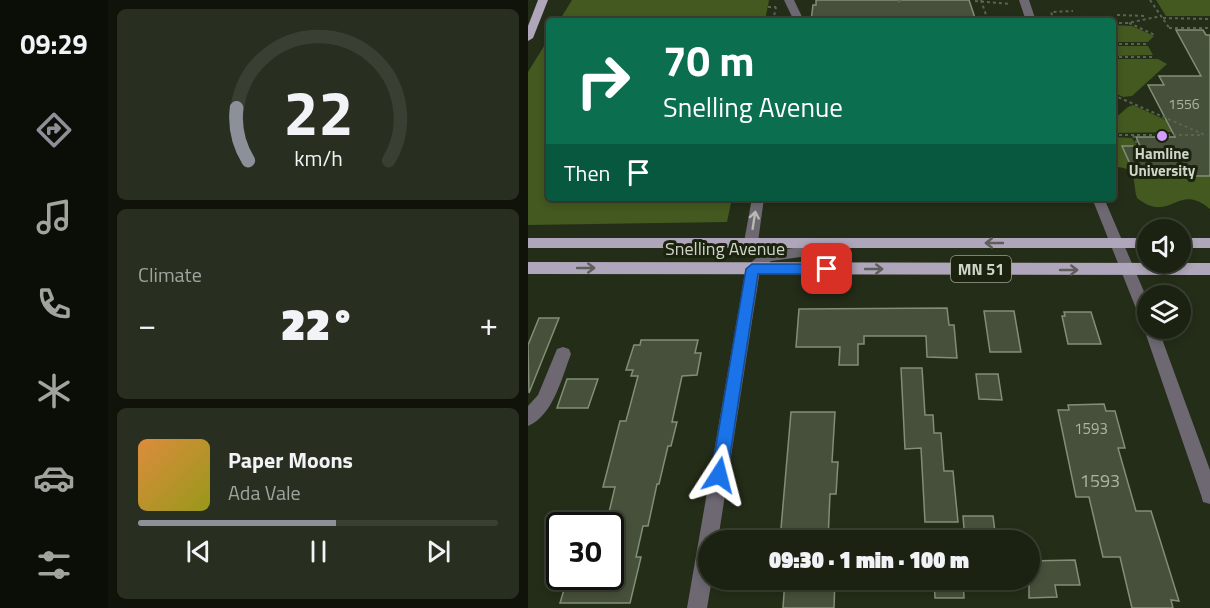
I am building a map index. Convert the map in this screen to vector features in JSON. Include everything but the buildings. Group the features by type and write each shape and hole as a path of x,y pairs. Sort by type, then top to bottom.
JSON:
{"main road":[{"path":"528,38 543,0"},
{"name":"Snelling Avenue","path":"528,243 1137,243"},
{"path":"1191,243 1210,243"},
{"name":"Snelling Avenue","path":"528,268 1210,269"}],"street":[{"path":"789,0 798,18"},
{"path":"1024,0 1030,18"},
{"path":"751,242 758,201"},
{"path":"1099,201 1137,292"},
{"path":"710,530 752,269 755,264 768,256 801,252 837,243"},
{"path":"1154,339 1210,495"},
{"path":"528,418 544,400 563,354"},
{"path":"697,608 700,590"}],"path":[{"path":"898,2 902,0"},
{"path":"981,0 1011,5"},
{"path":"981,0 987,18"},
{"path":"975,1 989,0"},
{"path":"1150,0 1170,29 1210,28"},
{"path":"768,7 776,6 774,18"},
{"path":"1053,18 1051,12 1073,12"},
{"path":"1117,15 1210,18"},
{"path":"1116,22 1129,23 1152,17"},
{"path":"1129,23 1155,35"},
{"path":"1116,44 1148,44"},
{"path":"1116,57 1155,57"},
{"path":"1116,96 1205,135 1116,135"},
{"path":"1133,135 1138,146"}],"green space":[{"path":"572,0 769,0 766,18 561,18"},
{"path":"1156,0 1210,0 1210,16 1166,16"},
{"path":"1116,25 1132,26 1154,36 1148,42 1116,42"},
{"path":"546,43 546,201 731,201 727,222 528,225 528,72"},
{"path":"1116,46 1148,46 1153,55 1116,56"},
{"path":"1116,59 1158,59 1167,64 1132,96 1123,97 1116,94"},
{"path":"1133,105 1181,127 1181,132 1116,133 1116,117"},
{"path":"1116,137 1132,138 1137,146 1123,147 1131,166 1149,166 1154,176 1210,176 1210,209 1189,199 1166,206 1149,205 1137,198 1131,172 1116,167"}],"place":[{"name":"Hamline University","path":"1162,136"}],"route":[{"path":"719,475 752,269 827,269"}]}
